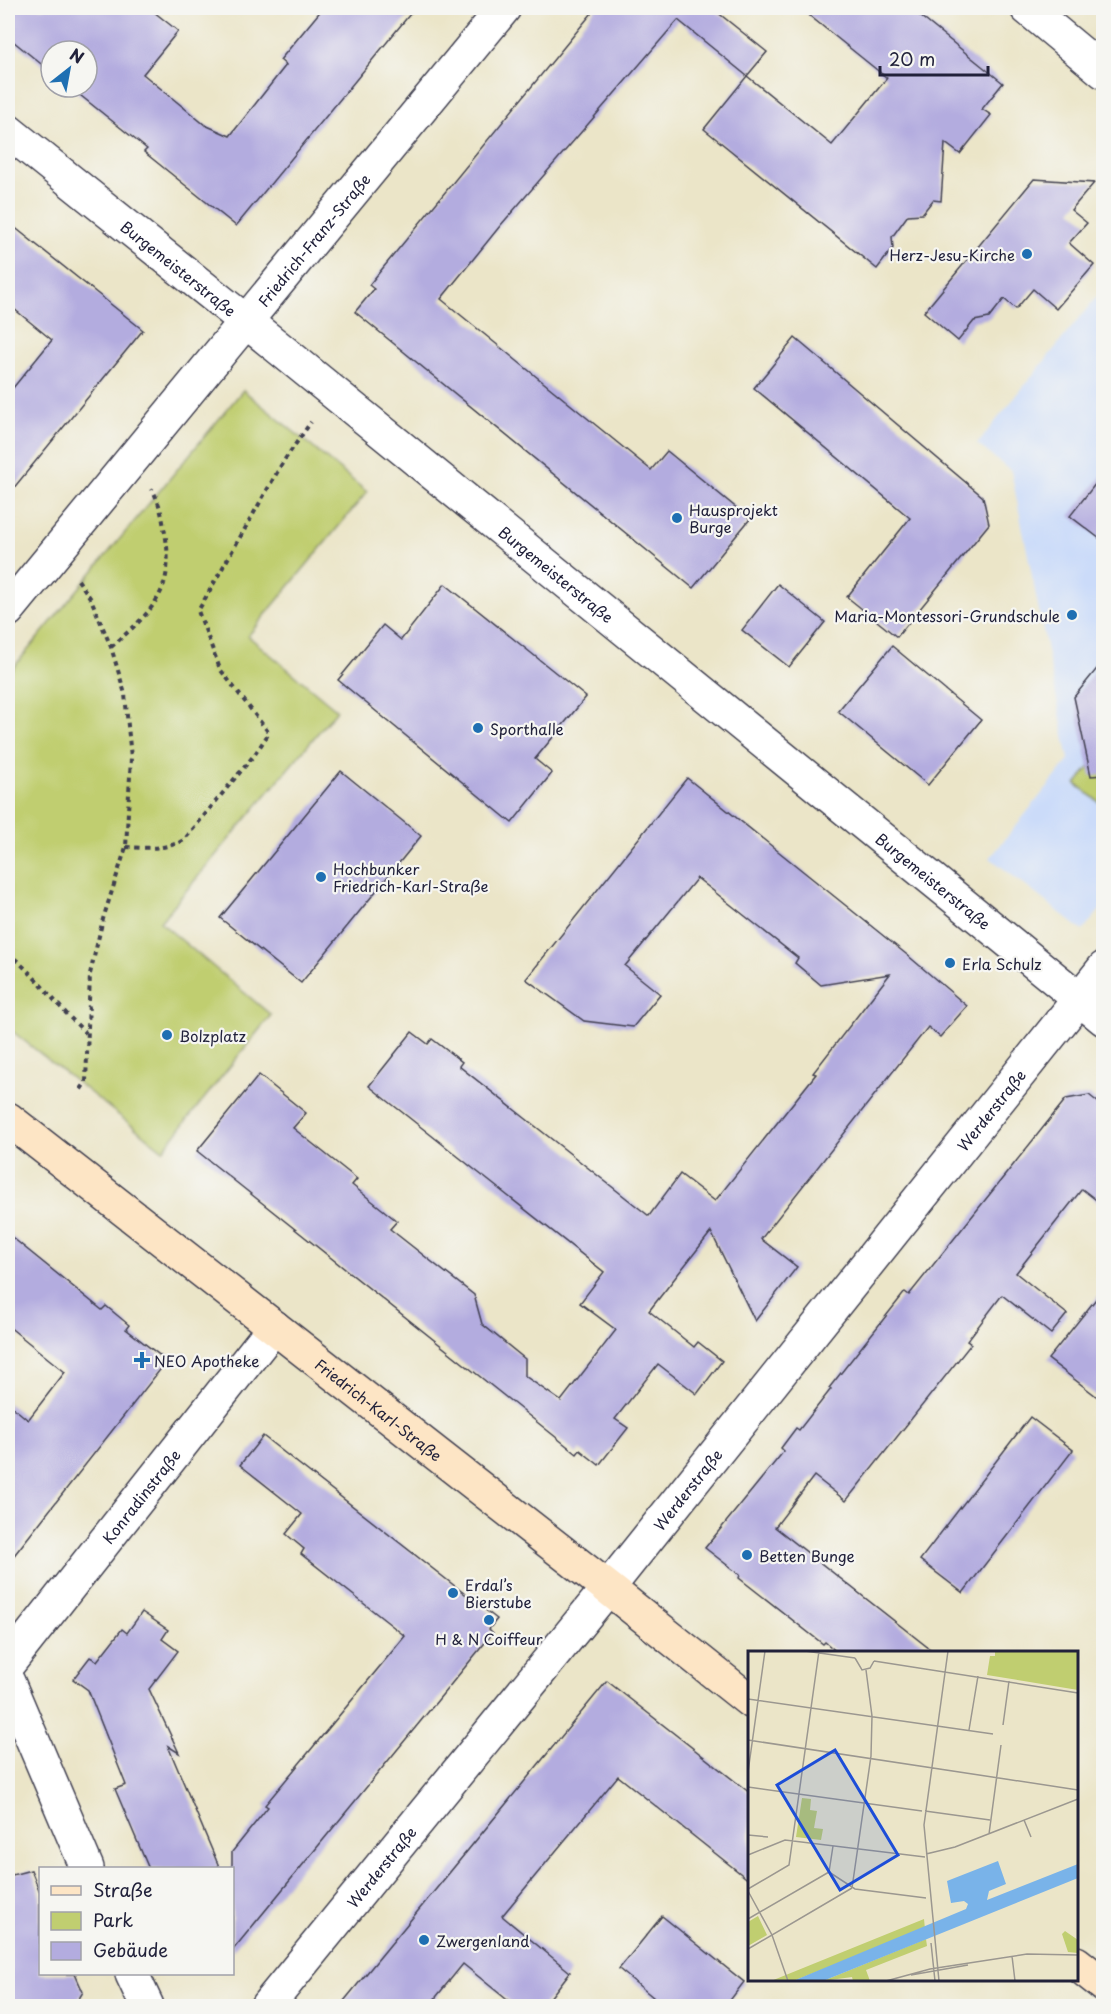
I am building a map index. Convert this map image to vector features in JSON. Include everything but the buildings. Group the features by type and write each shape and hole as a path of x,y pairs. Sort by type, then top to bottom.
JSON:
{"main road":[{"name":"Friedrich-Karl-Straße","path":"8,1119 748,1699"},
{"path":"1078,1964 1104,1985"}],"street":[{"name":"Friedrich-Franz-Straße","path":"8,610 504,8"},
{"path":"1027,8 1104,72"},
{"name":"Burgemeisterstraße","path":"8,130 1091,1009"},
{"name":"Werderstraße","path":"267,2007 608,1588 1091,1009 1104,968"},
{"name":"Konradinstraße","path":"8,1664 274,1327"},
{"path":"8,1682 86,1867"},
{"path":"132,1975 147,2007"}],"path":[{"path":"126,848 157,849 184,840 255,754 269,733 220,669 198,611 283,462 311,422"},
{"path":"111,647 144,619 162,590 167,570 168,545 159,501 152,489"},
{"path":"77,579 91,599 111,647 125,694 131,759 126,848 103,919 90,974 86,1033 86,1082 79,1092"},
{"path":"8,953 23,965 86,1033"}],"shaded area":[{"name":"Maria-Montessori-Grundschule","path":"1103,289 1104,905 1083,931 990,858 1069,760 1011,471 977,444"}],"green space":[{"path":"243,390 367,492 248,636 337,710 160,922 271,1015 163,1150 8,1028 8,674"},
{"path":"1092,764 1103,773 1103,805 1076,784"}],"place":[{"name":"Herz-Jesu-Kirche","path":"1027,254"},
{"name":"Hausprojekt Burge","path":"677,518"},
{"name":"Maria-Montessori-Grundschule","path":"1072,615"},
{"name":"Sporthalle","path":"478,728"},
{"name":"Hochbunker Friedrich-Karl-Straße","path":"321,877"},
{"name":"Erla Schulz","path":"950,963"},
{"name":"Bolzplatz","path":"167,1035"},
{"name":"NEO Apotheke","path":"142,1360"},
{"name":"Betten Bunge","path":"747,1555"},
{"name":"Erdal’s Bierstube","path":"453,1593"},
{"name":"H & N Coiffeur","path":"489,1620"},
{"name":"Zwergenland","path":"424,1940"}]}
